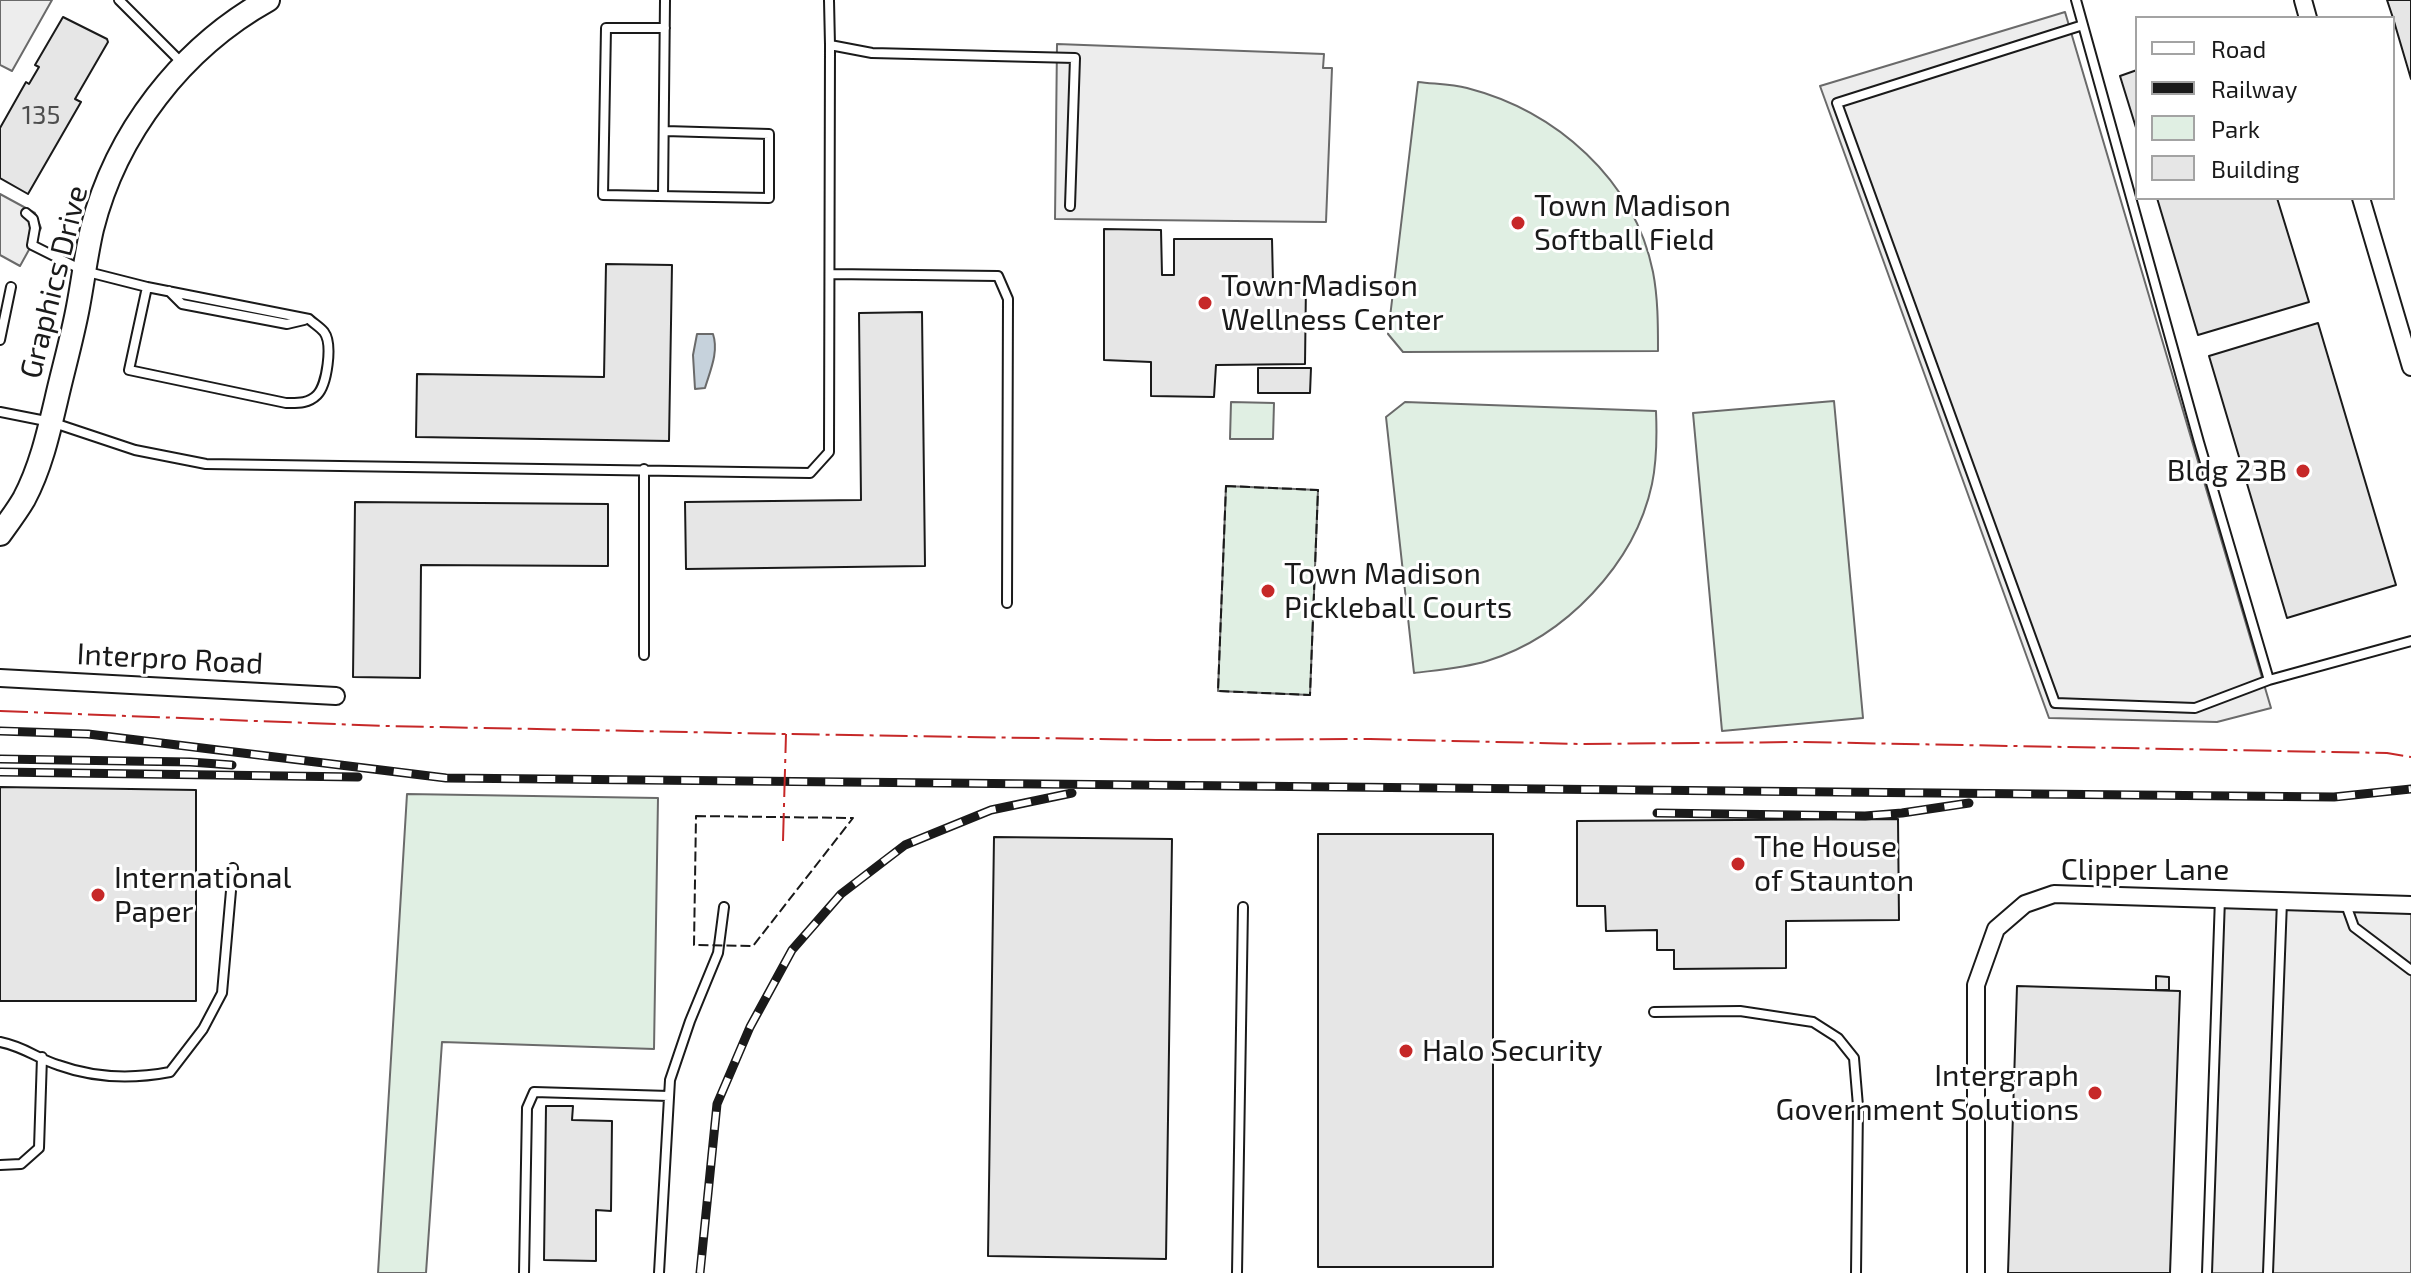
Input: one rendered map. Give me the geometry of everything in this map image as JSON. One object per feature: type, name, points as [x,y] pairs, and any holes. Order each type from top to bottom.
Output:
[{"type":"street","name":"Graphics Drive","points":[[0,534],[23,500],[40,462],[96,217],[122,150],[158,95],[184,66],[236,20],[268,0]]},
{"type":"street","points":[[2362,200],[2411,367]]},
{"type":"street","name":"Interpro Road","points":[[0,678],[336,696]]},
{"type":"street","name":"Clipper Lane","points":[[1976,1273],[1976,985],[1996,929],[2025,904],[2054,894],[2411,905]]},
{"type":"lane","points":[[119,0],[184,66]]},
{"type":"lane","points":[[663,196],[665,0]]},
{"type":"lane","points":[[0,412],[51,422],[135,450],[206,464],[810,473],[829,452],[829,0]]},
{"type":"lane","points":[[2076,0],[2269,680]]},
{"type":"lane","points":[[2083,25],[1837,103],[2055,703],[2195,708],[2269,680],[2411,641]]},
{"type":"lane","points":[[665,28],[606,28],[603,195],[769,198],[769,134],[665,131]]},
{"type":"lane","points":[[830,45],[872,53],[1075,58],[1070,206]]},
{"type":"lane","points":[[26,213],[33,219],[35,228],[32,245],[84,271],[147,287],[309,319],[324,332],[328,341],[327,371],[319,394],[303,403],[286,403],[129,370],[147,287]]},
{"type":"lane","points":[[831,274],[998,276],[1008,299],[1007,603]]},
{"type":"lane","points":[[0,340],[11,287]]},
{"type":"lane","points":[[644,469],[644,655]]},
{"type":"lane","points":[[0,1042],[19,1046],[57,1065],[106,1076],[141,1077],[170,1072],[203,1029],[222,993],[233,868]]},
{"type":"lane","points":[[2207,1273],[2220,898]]},
{"type":"lane","points":[[2268,1273],[2282,900]]},
{"type":"lane","points":[[2345,902],[2354,927],[2411,970]]},
{"type":"lane","points":[[659,1273],[670,1080],[718,953],[724,907]]},
{"type":"lane","points":[[1237,1273],[1243,907]]},
{"type":"lane","points":[[1654,1012],[1740,1011],[1813,1022],[1838,1038],[1854,1058],[1858,1106],[1856,1273]]},
{"type":"lane","points":[[0,1165],[21,1164],[39,1148],[42,1057]]},
{"type":"lane","points":[[524,1273],[527,1108],[534,1092],[669,1096]]},
{"type":"green space","name":"Town Madison Softball Field","points":[[1418,82],[1467,88],[1531,113],[1586,154],[1609,179],[1628,207],[1643,238],[1653,272],[1658,351],[1403,352],[1388,334]]},
{"type":"green space","points":[[1834,401],[1863,718],[1722,731],[1693,413]]},
{"type":"green space","points":[[1231,402],[1274,403],[1273,439],[1230,439]]},
{"type":"green space","points":[[1405,402],[1656,411],[1652,484],[1630,542],[1613,569],[1569,616],[1516,650],[1487,661],[1414,673],[1386,417]]},
{"type":"green space","name":"Town Madison Pickleball Courts","points":[[1226,486],[1318,490],[1310,695],[1218,691]]},
{"type":"green space","points":[[407,794],[658,798],[654,1049],[442,1042],[426,1273],[378,1273]]},
{"type":"shaded area","points":[[0,0],[52,0],[12,71],[0,65]]},
{"type":"shaded area","points":[[2065,12],[2271,708],[2217,722],[2049,718],[1820,86]]},
{"type":"shaded area","points":[[1057,44],[1324,54],[1323,68],[1332,68],[1326,222],[1055,219]]},
{"type":"shaded area","points":[[0,194],[35,213],[41,228],[20,266],[0,255]]},
{"type":"shaded area","points":[[697,334],[713,334],[715,348],[705,388],[695,389],[693,355]]},
{"type":"shaded area","points":[[2220,898],[2411,905],[2411,1273],[2207,1273]]},
{"type":"building","points":[[2387,0],[2411,0],[2411,79],[2395,16]]},
{"type":"building","points":[[63,17],[108,42],[75,99],[81,102],[28,194],[0,178],[0,128],[26,82],[29,84],[39,67],[35,65]]},
{"type":"building","points":[[2135,71],[2135,125],[2120,76]]},
{"type":"building","points":[[2158,200],[2278,200],[2309,302],[2198,335]]},
{"type":"building","name":"Town Madison Wellness Center","points":[[1104,229],[1161,230],[1162,275],[1174,275],[1174,239],[1272,239],[1273,283],[1306,283],[1305,364],[1216,365],[1214,397],[1151,396],[1151,362],[1104,360]]},
{"type":"building","points":[[606,264],[672,265],[669,441],[416,437],[417,374],[604,377]]},
{"type":"building","points":[[922,312],[925,566],[686,569],[685,502],[861,500],[859,313]]},
{"type":"building","name":"Bldg 23B","points":[[2318,323],[2396,585],[2287,618],[2209,356]]},
{"type":"building","points":[[1258,368],[1311,368],[1310,393],[1258,393]]},
{"type":"building","points":[[355,502],[608,504],[608,566],[421,565],[420,678],[353,677]]},
{"type":"building","name":"International Paper","points":[[0,787],[196,790],[196,1001],[0,1001]]},
{"type":"building","name":"The House of Staunton","points":[[1898,819],[1899,920],[1786,921],[1786,968],[1674,969],[1674,950],[1657,950],[1657,930],[1606,931],[1605,906],[1577,906],[1577,821]]},
{"type":"building","name":"Halo Security","points":[[1318,834],[1493,834],[1493,1267],[1318,1267]]},
{"type":"building","points":[[994,837],[1172,839],[1166,1259],[988,1256]]},
{"type":"building","points":[[2156,976],[2169,977],[2169,990],[2156,990]]},
{"type":"building","name":"Intergraph Government Solutions","points":[[2017,986],[2180,991],[2170,1273],[2008,1273]]},
{"type":"building","points":[[546,1106],[573,1106],[572,1120],[612,1121],[611,1211],[596,1210],[596,1261],[544,1260]]},
{"type":"railway","points":[[0,731],[88,734],[446,778],[2334,797],[2411,789]]},
{"type":"railway","points":[[0,759],[232,765]]},
{"type":"railway","points":[[0,772],[358,777]]},
{"type":"railway","points":[[700,1273],[717,1104],[750,1027],[792,950],[841,894],[905,845],[991,810],[1072,793]]},
{"type":"railway","points":[[1657,813],[1865,816],[1969,803]]},
{"type":"fence","points":[[1226,486],[1318,490],[1310,695],[1218,691],[1226,486]]},
{"type":"fence","points":[[696,816],[853,818],[753,946],[694,945],[696,816]]},
{"type":"power","points":[[0,711],[385,726],[786,734],[1582,744],[1801,742],[2387,753],[2411,757]]},
{"type":"power","points":[[783,841],[786,734]]},
{"type":"place","name":"Town Madison Softball Field","points":[[1518,223]]},
{"type":"place","name":"Town Madison Wellness Center","points":[[1205,303]]},
{"type":"place","name":"Bldg 23B","points":[[2303,471]]},
{"type":"place","name":"Town Madison Pickleball Courts","points":[[1268,591]]},
{"type":"place","name":"The House of Staunton","points":[[1738,864]]},
{"type":"place","name":"International Paper","points":[[98,895]]},
{"type":"place","name":"Halo Security","points":[[1406,1051]]},
{"type":"place","name":"Intergraph Government Solutions","points":[[2095,1093]]}]
